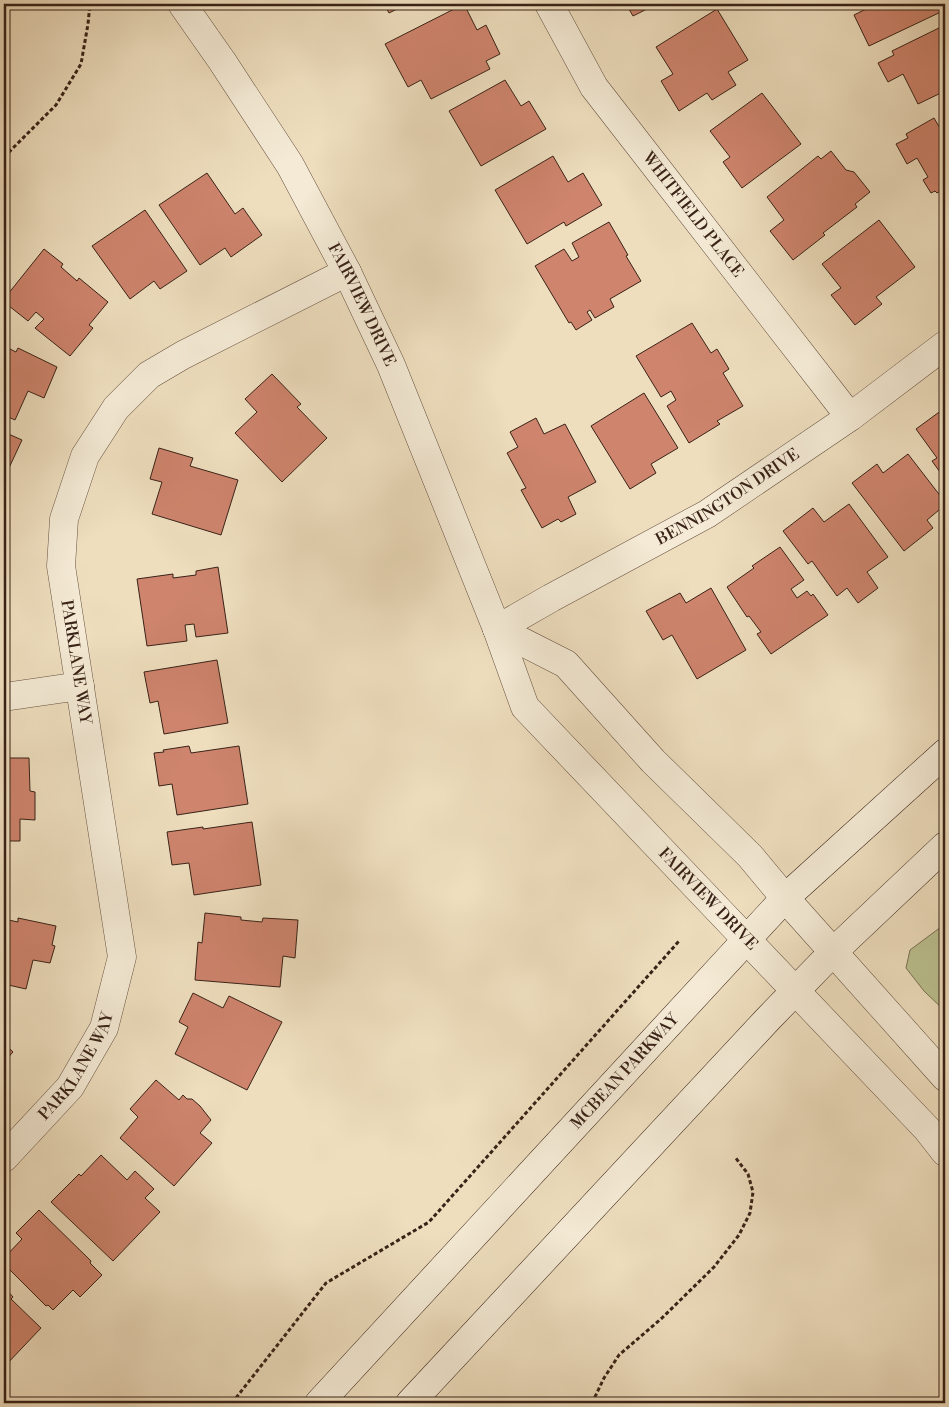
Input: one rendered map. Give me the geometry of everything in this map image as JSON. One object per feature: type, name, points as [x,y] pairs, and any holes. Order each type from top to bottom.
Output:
[{"type":"street","name":"FAIRVIEW DRIVE","points":[[182,4],[222,61],[290,166],[347,272],[391,365],[497,629],[524,706],[796,990],[927,1130],[945,1152]]},
{"type":"street","name":"WHITFIELD PLACE","points":[[549,4],[594,87],[850,417]]},
{"type":"street","name":"PARKLANE WAY","points":[[4,1158],[70,1087],[104,1028],[122,957],[61,566],[64,519],[84,456],[116,408],[150,375],[183,355],[347,272]]},
{"type":"street","name":"BENNINGTON DRIVE","points":[[497,629],[707,514],[850,417],[945,344]]},
{"type":"street","points":[[497,629],[566,664],[653,761],[750,856],[785,898],[945,1077]]},
{"type":"street","points":[[4,697],[80,686]]},
{"type":"street","name":"MCBEAN PARKWAY","points":[[319,1403],[785,898],[945,753]]},
{"type":"street","points":[[410,1403],[796,990],[834,951],[945,846]]},
{"type":"path","points":[[4,157],[56,105],[81,64],[90,4]]},
{"type":"path","points":[[232,1403],[326,1283],[429,1222],[680,940]]},
{"type":"path","points":[[592,1403],[604,1378],[620,1355],[662,1318],[714,1267],[739,1235],[750,1213],[753,1192],[748,1174],[735,1157]]},
{"type":"green space","points":[[945,924],[945,1011],[924,991],[906,968],[910,950]]},
{"type":"building","points":[[384,4],[407,4],[389,13]]},
{"type":"building","points":[[464,4],[477,30],[486,25],[500,54],[486,61],[490,69],[431,99],[421,80],[408,87],[385,44]]},
{"type":"building","points":[[626,4],[657,4],[633,16]]},
{"type":"building","points":[[863,4],[945,4],[945,10],[869,46],[854,15],[866,9]]},
{"type":"building","points":[[717,9],[748,60],[728,72],[736,85],[712,100],[707,93],[679,111],[661,81],[673,74],[656,47]]},
{"type":"building","points":[[945,25],[945,91],[918,104],[903,74],[888,82],[878,63],[894,55],[892,51]]},
{"type":"building","points":[[505,80],[521,106],[529,101],[546,129],[481,166],[449,111]]},
{"type":"building","points":[[762,93],[801,144],[742,188],[723,162],[730,157],[710,131]]},
{"type":"building","points":[[934,118],[941,130],[945,128],[945,188],[937,193],[935,191],[931,193],[923,180],[928,177],[917,158],[907,164],[896,144],[908,138],[906,134]]},
{"type":"building","points":[[831,151],[846,170],[854,172],[870,192],[855,204],[857,207],[823,233],[825,235],[793,260],[770,231],[784,220],[767,197],[818,156],[821,159]]},
{"type":"building","points":[[553,156],[568,182],[583,173],[602,205],[566,226],[564,222],[527,244],[495,190]]},
{"type":"building","points":[[207,173],[235,214],[243,208],[262,235],[231,257],[225,248],[200,265],[159,205]]},
{"type":"building","points":[[145,210],[187,271],[160,289],[154,281],[130,299],[92,246]]},
{"type":"building","points":[[879,220],[915,267],[876,297],[882,304],[855,325],[831,295],[841,288],[822,264]]},
{"type":"building","points":[[609,222],[641,281],[610,299],[614,307],[595,318],[590,310],[587,312],[592,320],[576,330],[571,322],[569,323],[535,266],[564,249],[572,261],[579,257],[572,243]]},
{"type":"building","points":[[44,249],[63,264],[61,267],[77,281],[79,278],[108,302],[89,325],[93,328],[70,356],[35,328],[44,319],[36,312],[28,321],[4,302],[4,299]]},
{"type":"building","points":[[692,323],[711,353],[717,349],[729,369],[723,373],[743,406],[717,421],[720,424],[689,443],[667,406],[676,400],[671,391],[661,397],[636,356]]},
{"type":"building","points":[[4,346],[16,352],[18,348],[57,367],[44,398],[28,391],[15,420],[4,415]]},
{"type":"building","points":[[272,374],[301,404],[297,407],[327,438],[282,482],[235,433],[257,412],[245,399]]},
{"type":"building","points":[[644,393],[678,448],[651,464],[656,473],[630,489],[591,426]]},
{"type":"building","points":[[942,410],[945,414],[945,479],[932,461],[937,458],[916,429]]},
{"type":"building","points":[[536,418],[544,434],[565,424],[596,482],[568,497],[576,514],[561,522],[558,519],[542,528],[521,490],[526,488],[507,453],[518,447],[510,432]]},
{"type":"building","points":[[4,432],[22,440],[8,470],[4,468]]},
{"type":"building","points":[[159,448],[193,458],[190,466],[238,480],[221,535],[152,514],[162,482],[150,479]]},
{"type":"building","points":[[908,454],[945,502],[945,505],[927,520],[933,528],[904,551],[852,483],[877,464],[883,473]]},
{"type":"building","points":[[849,504],[888,557],[867,572],[878,588],[858,603],[847,588],[837,596],[812,561],[808,564],[783,531],[813,508],[824,522]]},
{"type":"building","points":[[780,547],[804,580],[791,589],[797,598],[807,591],[811,596],[813,594],[828,615],[771,654],[757,634],[761,632],[749,616],[747,617],[727,587],[754,568],[752,566]]},
{"type":"building","points":[[218,567],[228,633],[196,637],[194,624],[185,625],[187,641],[147,646],[137,579],[173,574],[173,578],[196,575],[196,571]]},
{"type":"building","points":[[711,588],[746,650],[697,679],[672,635],[663,640],[646,611],[680,593],[686,603]]},
{"type":"building","points":[[217,660],[228,723],[164,734],[158,701],[150,703],[144,672]]},
{"type":"building","points":[[189,746],[191,753],[239,746],[248,804],[177,815],[172,784],[159,786],[154,753]]},
{"type":"building","points":[[4,758],[29,758],[30,791],[35,792],[35,820],[20,819],[20,841],[4,841]]},
{"type":"building","points":[[252,822],[261,885],[194,895],[189,863],[172,865],[167,832]]},
{"type":"building","points":[[205,913],[241,917],[241,920],[262,922],[263,918],[298,920],[295,958],[283,956],[280,987],[195,980],[198,942],[202,943]]},
{"type":"building","points":[[18,918],[56,926],[52,945],[55,946],[50,963],[33,960],[26,989],[4,984],[4,919],[18,922]]},
{"type":"building","points":[[193,993],[223,1008],[229,996],[282,1022],[247,1090],[175,1054],[188,1027],[179,1022]]},
{"type":"building","points":[[4,1043],[13,1052],[4,1062]]},
{"type":"building","points":[[156,1080],[179,1100],[183,1095],[187,1099],[192,1099],[211,1120],[200,1133],[212,1143],[174,1186],[120,1138],[138,1117],[130,1109]]},
{"type":"building","points":[[101,1155],[127,1180],[135,1171],[154,1189],[145,1198],[160,1212],[113,1261],[51,1202],[79,1174],[81,1176]]},
{"type":"building","points":[[39,1210],[91,1261],[90,1263],[102,1275],[80,1297],[73,1290],[53,1310],[48,1305],[46,1306],[4,1264],[4,1258],[22,1239],[16,1233]]},
{"type":"building","points":[[4,1287],[13,1297],[11,1299],[41,1328],[4,1367]]}]
